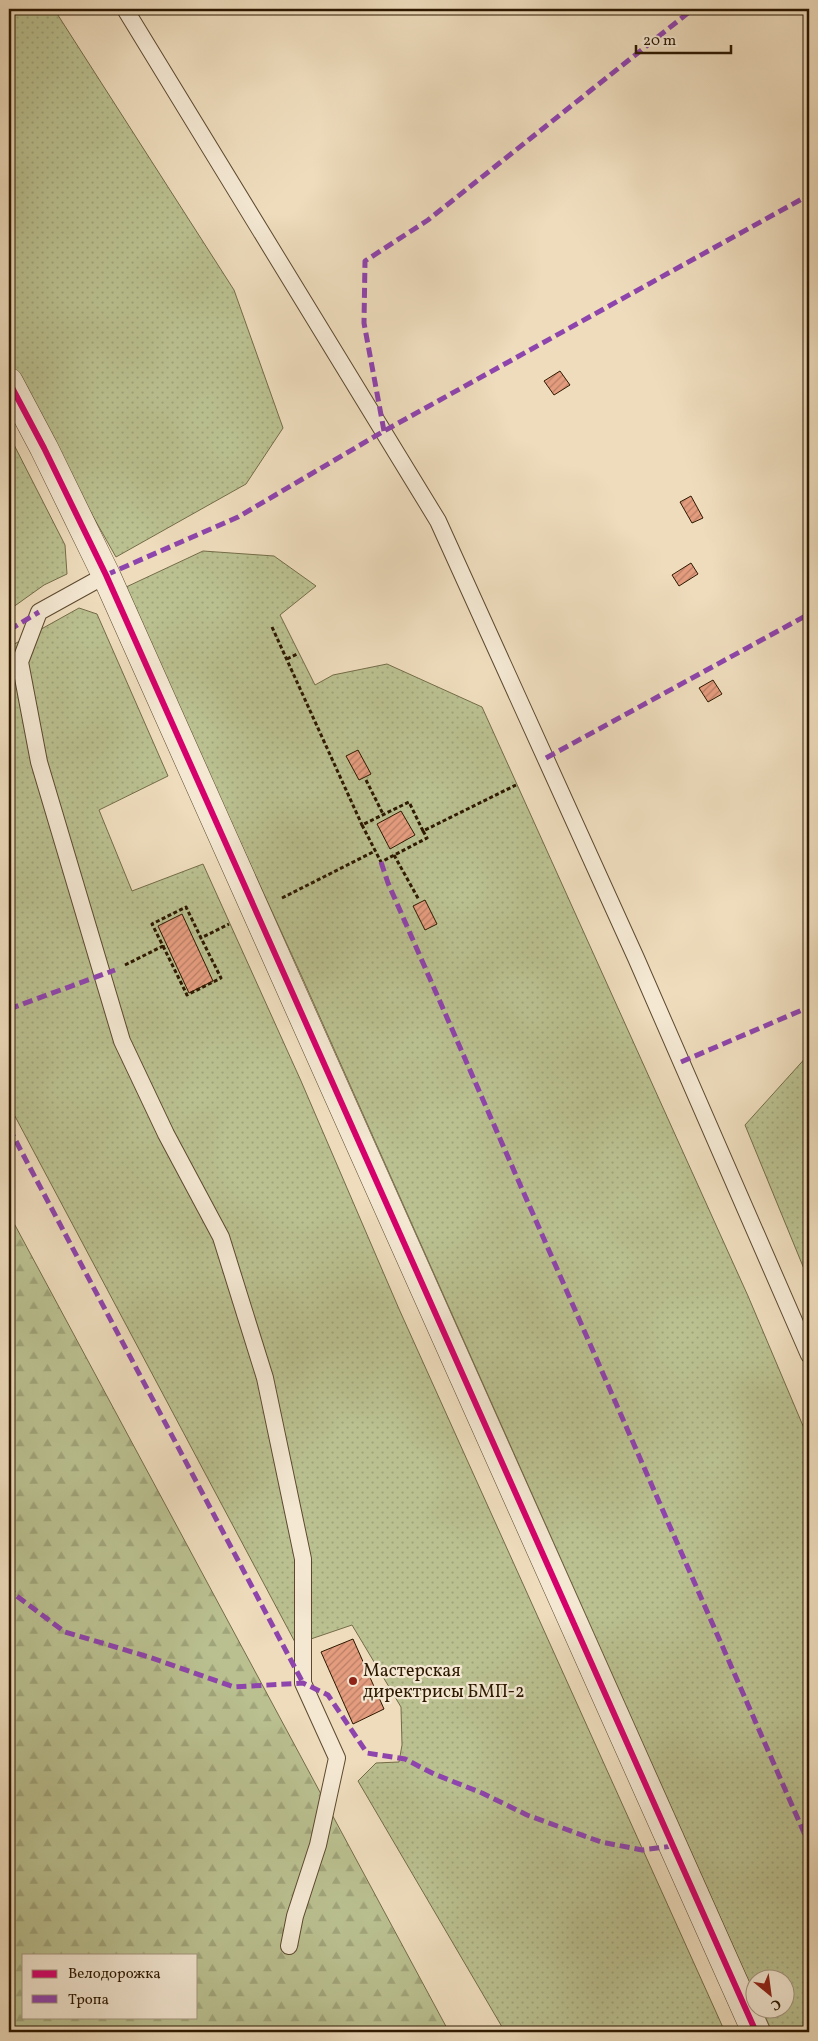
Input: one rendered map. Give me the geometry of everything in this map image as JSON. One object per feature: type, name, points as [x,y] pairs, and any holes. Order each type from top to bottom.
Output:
[{"type":"street","points":[[9,382],[106,574],[756,2032]]},
{"type":"lane","points":[[125,9],[438,521],[636,958],[809,1355]]},
{"type":"lane","points":[[106,574],[39,612],[20,662],[39,762],[122,1041],[166,1134],[221,1237],[266,1378],[274,1416],[303,1560],[303,1683],[337,1758],[318,1845],[295,1916],[289,1946]]},
{"type":"path","points":[[272,627],[362,825],[381,862],[427,838],[409,802],[362,825]]},
{"type":"path","points":[[287,659],[297,654]]},
{"type":"path","points":[[366,780],[383,814]]},
{"type":"path","points":[[423,831],[516,785]]},
{"type":"path","points":[[394,855],[419,900]]},
{"type":"path","points":[[163,946],[187,996],[221,978],[201,938]]},
{"type":"green space","points":[[9,9],[54,9],[234,290],[283,428],[246,484],[116,557],[9,368]]},
{"type":"green space","points":[[9,435],[65,545],[67,574],[44,585],[9,610]]},
{"type":"green space","points":[[203,551],[274,556],[316,586],[280,615],[315,685],[333,675],[387,664],[482,707],[748,1296],[809,1440],[809,2032],[772,2032],[766,2018],[796,2018],[796,1968],[746,1968],[746,1975],[302,977],[124,588]]},
{"type":"green space","points":[[79,608],[97,614],[168,776],[99,810],[132,891],[203,864],[301,1081],[399,1309],[725,2032],[505,2032],[358,1781],[376,1763],[399,1762],[402,1745],[401,1707],[352,1625],[296,1644],[9,1105],[9,647]]},
{"type":"green space","points":[[809,1054],[809,1281],[745,1125]]},
{"type":"green space","points":[[9,1214],[449,2032],[9,2032]]},
{"type":"building","points":[[560,371],[570,385],[554,395],[544,381]]},
{"type":"building","points":[[691,496],[703,518],[692,523],[680,502]]},
{"type":"building","points":[[691,563],[698,574],[679,586],[672,575]]},
{"type":"building","points":[[713,680],[722,694],[708,702],[699,688]]},
{"type":"building","points":[[358,750],[371,774],[359,780],[346,756]]},
{"type":"building","points":[[401,811],[415,835],[390,849],[377,824]]},
{"type":"building","points":[[425,900],[437,924],[425,930],[413,906]]},
{"type":"building","points":[[182,914],[213,981],[189,993],[158,926]]},
{"type":"building","name":"Мастерская директрисы БМП-2","points":[[353,1639],[384,1709],[353,1724],[321,1652]]},
{"type":"marked path","points":[[384,431],[364,323],[365,261],[428,220],[693,9]]},
{"type":"marked path","points":[[106,575],[238,517],[384,431],[809,195]]},
{"type":"marked path","points":[[9,630],[39,612]]},
{"type":"marked path","points":[[546,758],[809,614]]},
{"type":"marked path","points":[[381,862],[388,883],[809,1844]]},
{"type":"marked path","points":[[9,1009],[115,970]]},
{"type":"marked path","points":[[681,1062],[809,1007]]},
{"type":"marked path","points":[[9,1128],[303,1683]]},
{"type":"marked path","points":[[9,1584],[14,1594],[65,1632],[149,1657],[234,1687],[303,1683],[328,1695],[367,1753],[405,1759],[434,1774],[482,1793],[527,1815],[601,1842],[642,1850],[673,1846]]},
{"type":"cycle path","points":[[9,382],[44,448],[106,575],[756,2032]]},
{"type":"place","name":"Мастерская директрисы БМП-2","points":[[353,1681]]}]
